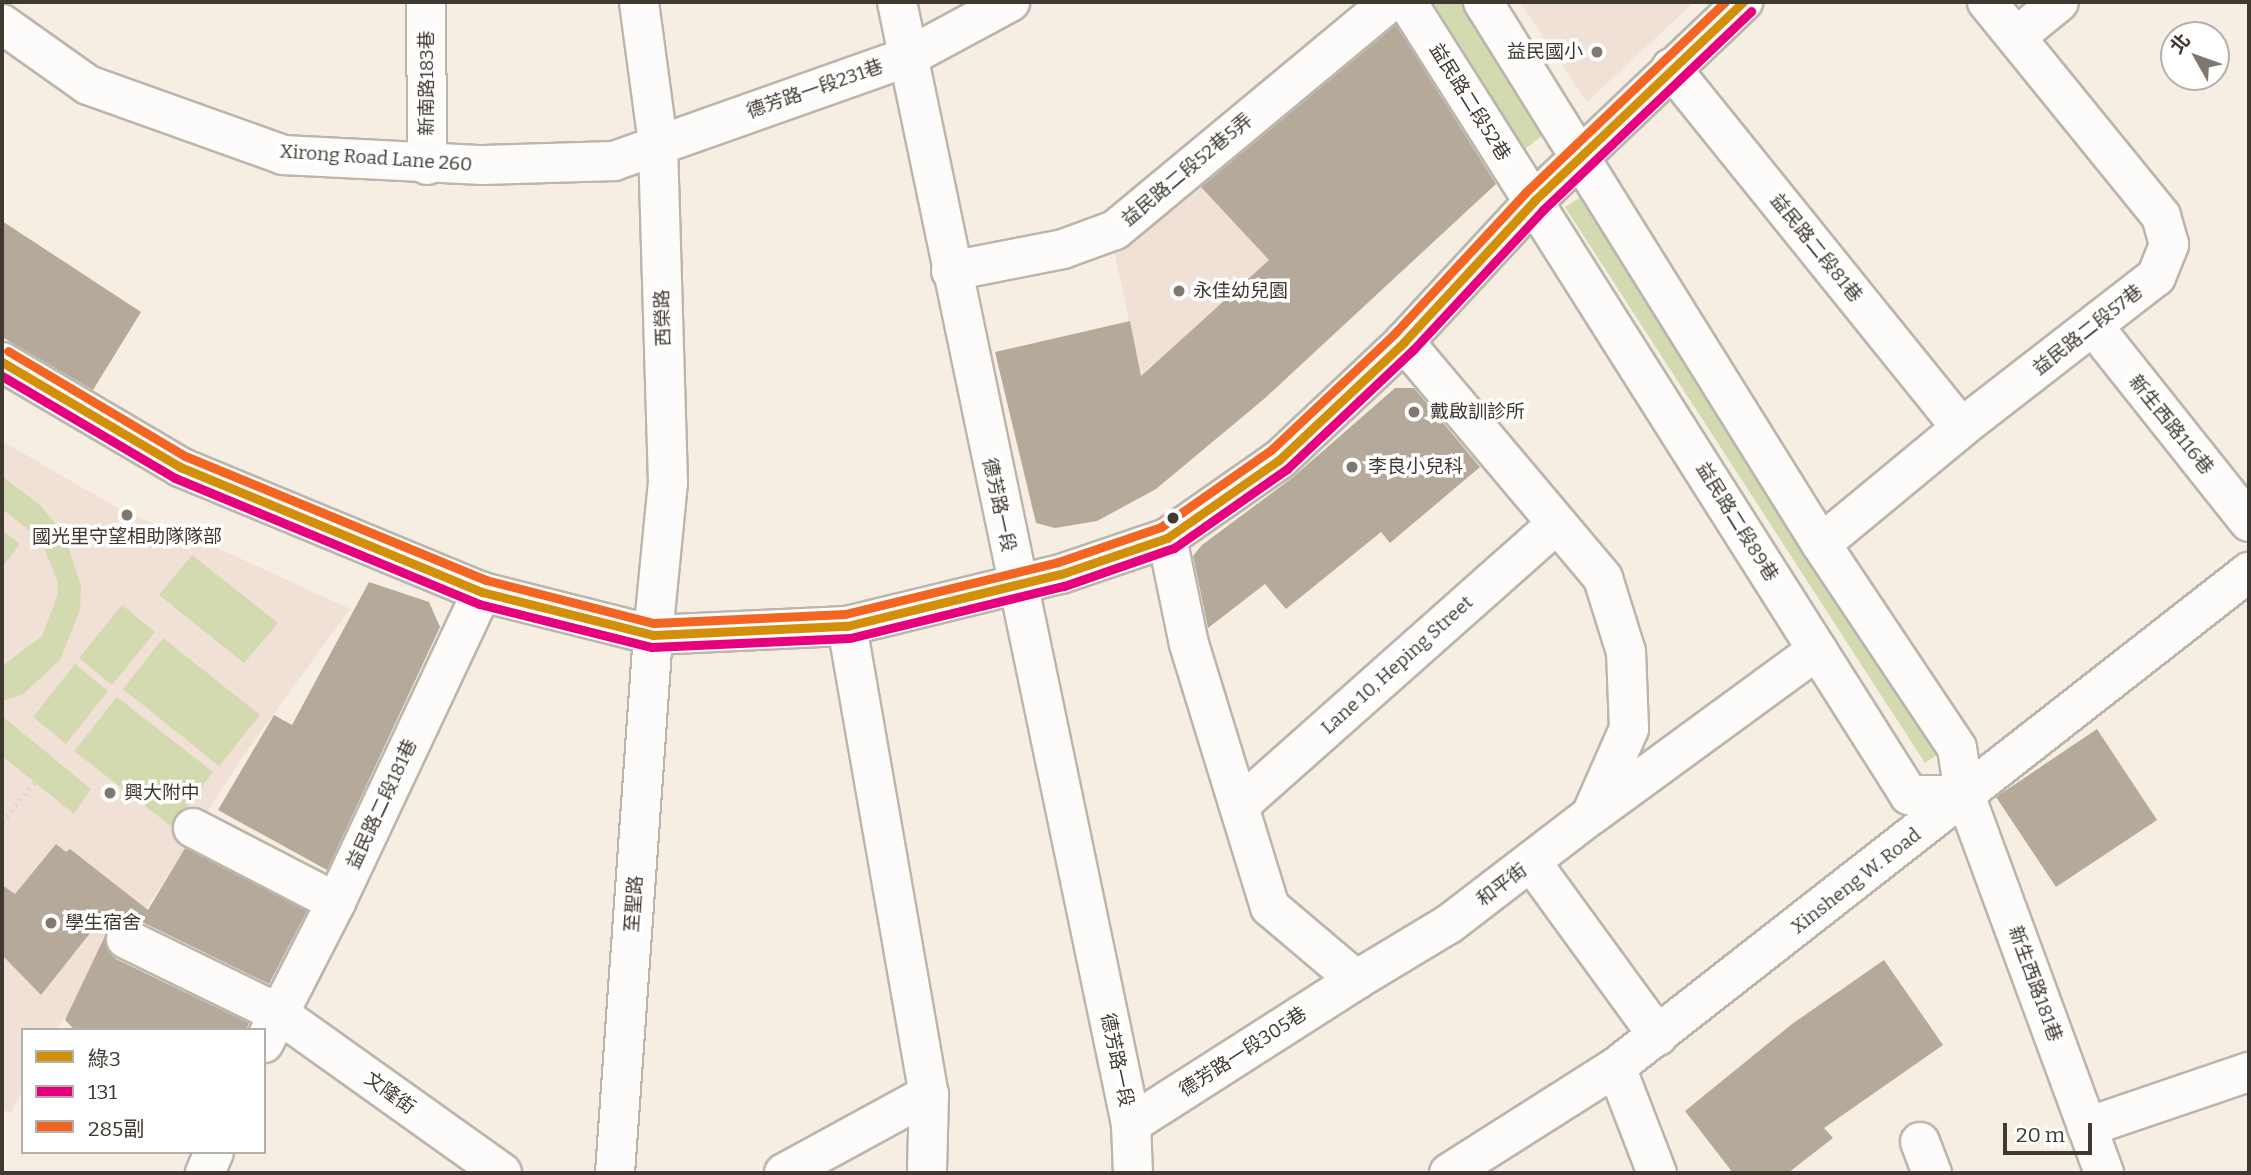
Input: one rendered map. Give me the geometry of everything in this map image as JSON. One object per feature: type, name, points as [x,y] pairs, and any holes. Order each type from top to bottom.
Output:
[{"type":"street","name":"新南路183巷","points":[[426,2],[427,165]]},
{"type":"street","name":"西榮路","points":[[639,2],[658,143],[668,483],[653,635]]},
{"type":"street","name":"德芳路一段","points":[[897,2],[1016,586],[1131,1124],[1133,1173]]},
{"type":"street","name":"德芳路一段231巷","points":[[614,161],[658,143],[908,57],[1010,2]]},
{"type":"street","name":"益民路二段52巷5弄","points":[[951,271],[1063,249],[1115,230],[1390,2]]},
{"type":"street","name":"益民路二段52巷","points":[[1407,2],[1534,201]]},
{"type":"street","points":[[1483,2],[1821,544],[1956,748],[1965,794]]},
{"type":"street","points":[[2,362],[180,467],[482,592],[653,635],[847,626],[1016,586],[1167,538],[1279,460],[1404,342],[1534,201],[1743,2]]},
{"type":"street","name":"益民路二段57巷","points":[[1821,544],[1961,428],[2156,278],[2169,244],[2161,216],[1987,2]]},
{"type":"street","points":[[2016,37],[2059,2]]},
{"type":"street","name":"Xirong Road Lane 260","points":[[2,24],[88,85],[171,119],[283,155],[427,165],[614,161]]},
{"type":"street","name":"益民路二段81巷","points":[[1671,68],[1961,428]]},
{"type":"street","name":"益民路二段89巷","points":[[1534,201],[1909,795],[1965,794]]},
{"type":"street","name":"新生西路116巷","points":[[2094,327],[2249,522]]},
{"type":"street","name":"和平街","points":[[1356,980],[1449,924],[1532,863],[1591,815],[1629,729],[1626,652],[1603,578],[1555,525],[1404,342]]},
{"type":"street","name":"Lane 10, Heping Street","points":[[1239,806],[1555,525]]},
{"type":"street","points":[[1167,538],[1189,645],[1270,907],[1356,980]]},
{"type":"street","name":"Xinsheng W. Road","points":[[1449,1173],[1616,1068],[2249,572]]},
{"type":"street","name":"益民路二段181巷","points":[[271,1028],[336,902],[482,592]]},
{"type":"street","points":[[847,626],[929,1094],[927,1173]]},
{"type":"street","name":"至聖路","points":[[615,1173],[653,635]]},
{"type":"street","points":[[1591,815],[1817,650]]},
{"type":"street","name":"新生西路181巷","points":[[1965,794],[2104,1173]]},
{"type":"street","points":[[193,828],[336,902]]},
{"type":"street","points":[[1532,863],[1658,1036]]},
{"type":"street","name":"文隆街","points":[[126,939],[502,1173]]},
{"type":"street","name":"德芳路一段305巷","points":[[1131,1124],[1356,980]]},
{"type":"street","points":[[1616,1068],[1657,1173]]},
{"type":"street","points":[[2087,1126],[2249,1072]]},
{"type":"street","points":[[784,1173],[929,1094]]},
{"type":"street","points":[[205,1173],[213,1154]]},
{"type":"path","points":[[2,822],[35,782]]},
{"type":"path","points":[[2,809],[9,813]]},
{"type":"shaded area","name":"益民國小","points":[[1520,2],[1694,2],[1587,102]]},
{"type":"shaded area","name":"永佳幼兒園","points":[[1192,177],[1269,260],[1141,375],[1113,246]]},
{"type":"shaded area","name":"興大附中","points":[[2,441],[126,513],[200,540],[350,609],[241,759],[154,897],[57,1028],[21,1028],[21,1094],[11,1113],[2,1109]]},
{"type":"green space","points":[[1433,2],[1473,2],[1552,128],[1525,149]]},
{"type":"green space","points":[[1589,192],[1952,745],[1925,763],[1565,207]]},
{"type":"green space","points":[[2,476],[40,505],[64,534],[81,586],[80,610],[60,660],[23,694],[2,701],[2,666],[42,636],[58,594],[57,579],[40,539],[2,509]]},
{"type":"green space","points":[[2,530],[20,544],[2,568]]},
{"type":"green space","points":[[192,555],[278,623],[244,663],[159,595]]},
{"type":"green space","points":[[122,605],[155,632],[112,685],[79,658]]},
{"type":"green space","points":[[163,638],[260,715],[219,766],[123,689]]},
{"type":"green space","points":[[75,664],[108,691],[66,744],[33,717]]},
{"type":"green space","points":[[117,697],[213,772],[172,827],[74,751]]},
{"type":"green space","points":[[2,716],[91,789],[74,814],[2,756]]},
{"type":"building","points":[[1396,25],[1496,184],[1264,399],[1156,489],[1097,521],[1055,528],[1036,523],[995,352],[1130,321],[1141,376],[1269,260],[1201,187]]},
{"type":"building","points":[[2,221],[141,312],[93,390],[2,337]]},
{"type":"building","points":[[1395,388],[1414,388],[1480,467],[1390,543],[1381,532],[1286,609],[1265,584],[1208,628],[1193,556],[1202,545],[1292,478]]},
{"type":"building","points":[[369,582],[429,602],[440,627],[327,870],[218,810],[274,715],[292,725]]},
{"type":"building","points":[[2097,729],[2157,820],[2056,887],[1996,797]]},
{"type":"building","points":[[56,844],[66,852],[70,849],[148,910],[185,848],[307,911],[269,984],[136,919],[124,917],[110,925],[114,917],[106,913],[41,995],[2,955],[2,885],[15,894]]},
{"type":"building","points":[[105,936],[108,951],[116,959],[249,1023],[247,1028],[73,1028],[65,1020]]},
{"type":"building","points":[[1884,960],[1943,1045],[1824,1128],[1833,1138],[1788,1173],[1733,1173],[1685,1111],[1792,1024]]},
{"type":"transit line","name":"285副","points":[[8,351],[185,456],[486,580],[654,623],[845,614],[1058,562],[1161,527],[1271,450],[1395,333],[1526,192],[1725,2]]},
{"type":"transit line","name":"綠3","points":[[2,362],[180,467],[482,592],[653,635],[847,626],[1061,574],[1167,538],[1279,460],[1404,342],[1534,201],[1743,2]]},
{"type":"transit line","name":"131","points":[[2,376],[175,478],[479,604],[652,647],[850,638],[1064,586],[1174,548],[1287,469],[1413,350],[1543,210],[1751,11]]},
{"type":"place","name":"益民國小","points":[[1597,52]]},
{"type":"place","name":"永佳幼兒園","points":[[1179,291]]},
{"type":"place","name":"戴啟訓診所","points":[[1414,412]]},
{"type":"place","name":"李良小兒科","points":[[1352,467]]},
{"type":"place","name":"國光里守望相助隊隊部","points":[[127,515]]},
{"type":"place","name":"興大附中","points":[[110,793]]},
{"type":"place","name":"學生宿舍","points":[[51,923]]}]
